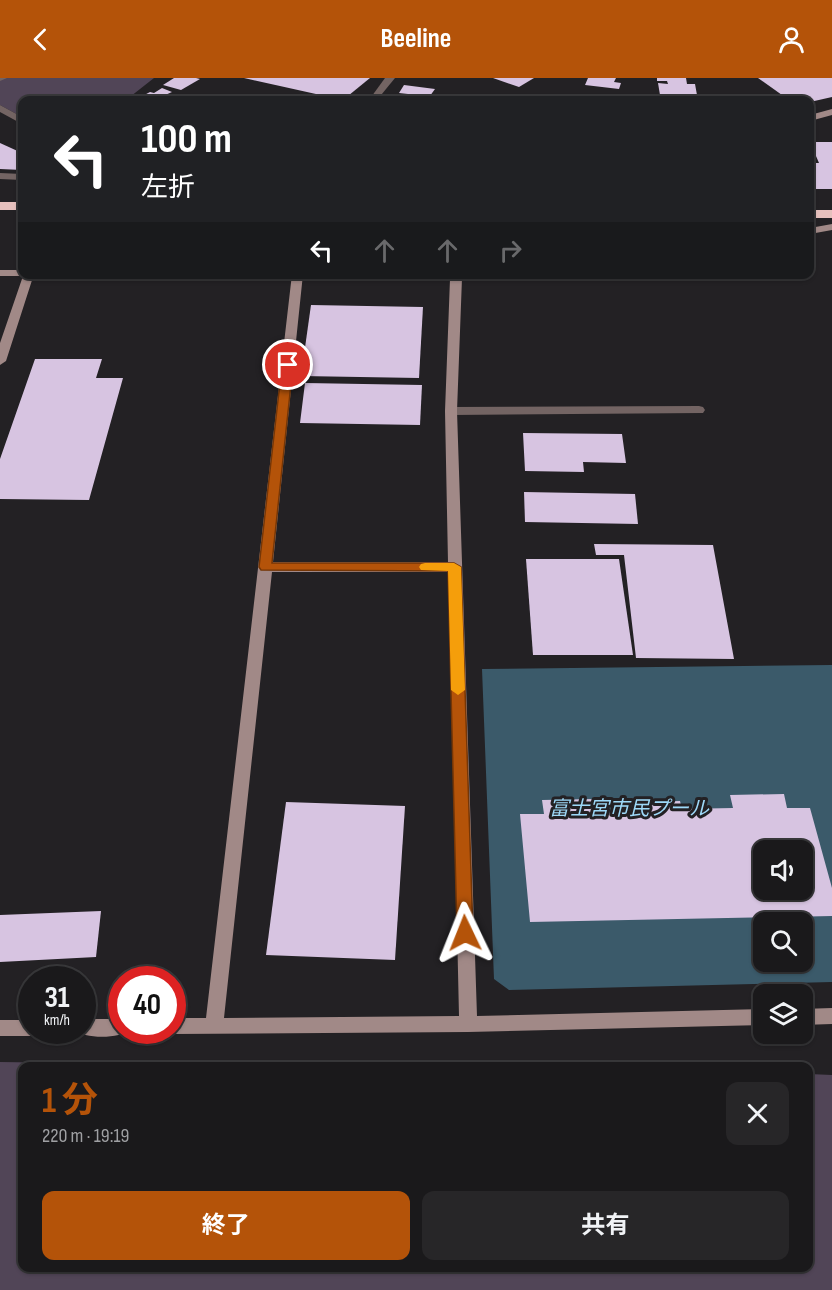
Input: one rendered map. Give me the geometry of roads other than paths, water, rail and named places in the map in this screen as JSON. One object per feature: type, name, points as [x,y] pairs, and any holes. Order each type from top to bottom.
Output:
[{"type":"highway","points":[[0,206],[18,206]]},
{"type":"highway","points":[[814,214],[832,214]]},
{"type":"street","points":[[376,96],[390,78]]},
{"type":"street","points":[[0,108],[18,119]]},
{"type":"street","points":[[814,117],[832,112]]},
{"type":"street","points":[[0,176],[18,177]]},
{"type":"street","points":[[814,230],[832,227]]},
{"type":"street","points":[[0,273],[18,273]]},
{"type":"street","points":[[0,361],[27,279]]},
{"type":"street","points":[[214,1026],[297,279]]},
{"type":"street","points":[[456,279],[451,411],[468,1024]]},
{"type":"street","points":[[451,411],[699,410]]},
{"type":"street","points":[[265,567],[454,567]]},
{"type":"street","points":[[813,1017],[832,1016]]},
{"type":"street","points":[[186,1026],[468,1024],[753,1017]]},
{"type":"street","points":[[0,1028],[18,1028]]},
{"type":"water","name":"富士宮市民プール","points":[[832,665],[832,982],[509,990],[494,979],[482,669]]}]
